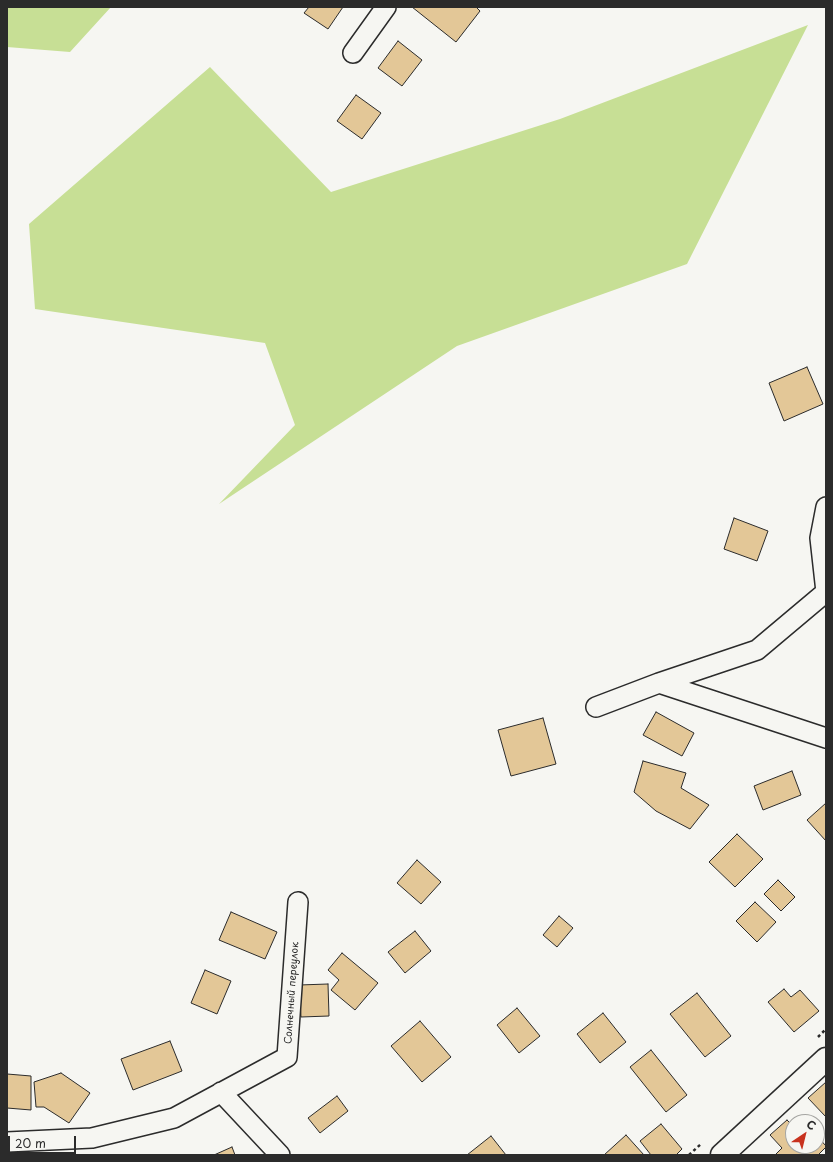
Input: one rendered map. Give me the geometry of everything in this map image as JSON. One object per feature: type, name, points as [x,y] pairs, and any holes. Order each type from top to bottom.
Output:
[{"type":"street","points":[[353,53],[386,7]]},
{"type":"street","points":[[596,706],[659,682],[757,650],[826,592],[820,538],[826,507]]},
{"type":"street","points":[[659,682],[826,738]]},
{"type":"street","name":"Солнечный переулок","points":[[7,1142],[92,1138],[174,1118],[288,1057],[298,902]]},
{"type":"street","points":[[722,1155],[825,1061]]},
{"type":"street","points":[[221,1092],[280,1155]]},
{"type":"green space","points":[[7,7],[111,7],[70,52],[7,47]]},
{"type":"green space","points":[[808,25],[687,264],[457,346],[219,504],[295,425],[265,343],[35,309],[29,224],[210,67],[331,192],[560,119]]},
{"type":"building","points":[[309,7],[343,7],[328,29],[304,13]]},
{"type":"building","points":[[412,7],[476,7],[480,11],[456,42]]},
{"type":"building","points":[[398,41],[422,60],[402,86],[378,68]]},
{"type":"building","points":[[356,95],[381,113],[362,139],[337,121]]},
{"type":"building","points":[[807,367],[823,404],[784,421],[769,383]]},
{"type":"building","points":[[734,518],[768,531],[757,561],[724,549]]},
{"type":"building","points":[[656,712],[694,733],[682,756],[643,735]]},
{"type":"building","points":[[543,718],[556,764],[511,776],[498,730]]},
{"type":"building","points":[[643,761],[686,773],[681,788],[709,805],[690,829],[656,811],[634,792]]},
{"type":"building","points":[[792,771],[801,795],[763,810],[754,786]]},
{"type":"building","points":[[826,803],[826,841],[807,820]]},
{"type":"building","points":[[737,834],[763,859],[735,887],[709,862]]},
{"type":"building","points":[[417,860],[441,882],[421,904],[397,883]]},
{"type":"building","points":[[778,880],[795,897],[781,911],[764,894]]},
{"type":"building","points":[[755,902],[776,922],[757,942],[736,921]]},
{"type":"building","points":[[231,912],[277,932],[265,959],[219,940]]},
{"type":"building","points":[[559,916],[573,928],[557,947],[543,935]]},
{"type":"building","points":[[415,931],[431,951],[405,973],[388,952]]},
{"type":"building","points":[[342,953],[378,983],[355,1010],[331,990],[339,980],[328,970]]},
{"type":"building","points":[[205,970],[231,981],[217,1014],[191,1003]]},
{"type":"building","points":[[328,984],[329,1016],[301,1017],[299,985]]},
{"type":"building","points":[[784,989],[791,997],[800,990],[819,1011],[794,1032],[768,1002]]},
{"type":"building","points":[[697,993],[731,1036],[705,1057],[670,1014]]},
{"type":"building","points":[[517,1008],[540,1036],[519,1053],[497,1025]]},
{"type":"building","points":[[603,1013],[626,1042],[600,1063],[577,1034]]},
{"type":"building","points":[[420,1021],[451,1057],[422,1082],[391,1046]]},
{"type":"building","points":[[170,1041],[182,1071],[133,1090],[121,1059]]},
{"type":"building","points":[[651,1050],[687,1095],[666,1112],[630,1067]]},
{"type":"building","points":[[61,1073],[90,1093],[69,1123],[44,1107],[36,1107],[34,1082]]},
{"type":"building","points":[[7,1074],[31,1076],[31,1110],[7,1108]]},
{"type":"building","points":[[826,1082],[826,1117],[825,1114],[823,1114],[808,1098]]},
{"type":"building","points":[[337,1096],[348,1111],[320,1133],[308,1118]]},
{"type":"building","points":[[785,1122],[785,1154],[819,1154],[775,1155],[782,1148],[770,1135]]},
{"type":"building","points":[[661,1124],[682,1149],[676,1155],[651,1155],[640,1141]]},
{"type":"building","points":[[626,1135],[644,1155],[604,1155]]},
{"type":"building","points":[[491,1136],[506,1155],[467,1155]]},
{"type":"building","points":[[232,1147],[235,1155],[214,1155]]}]
